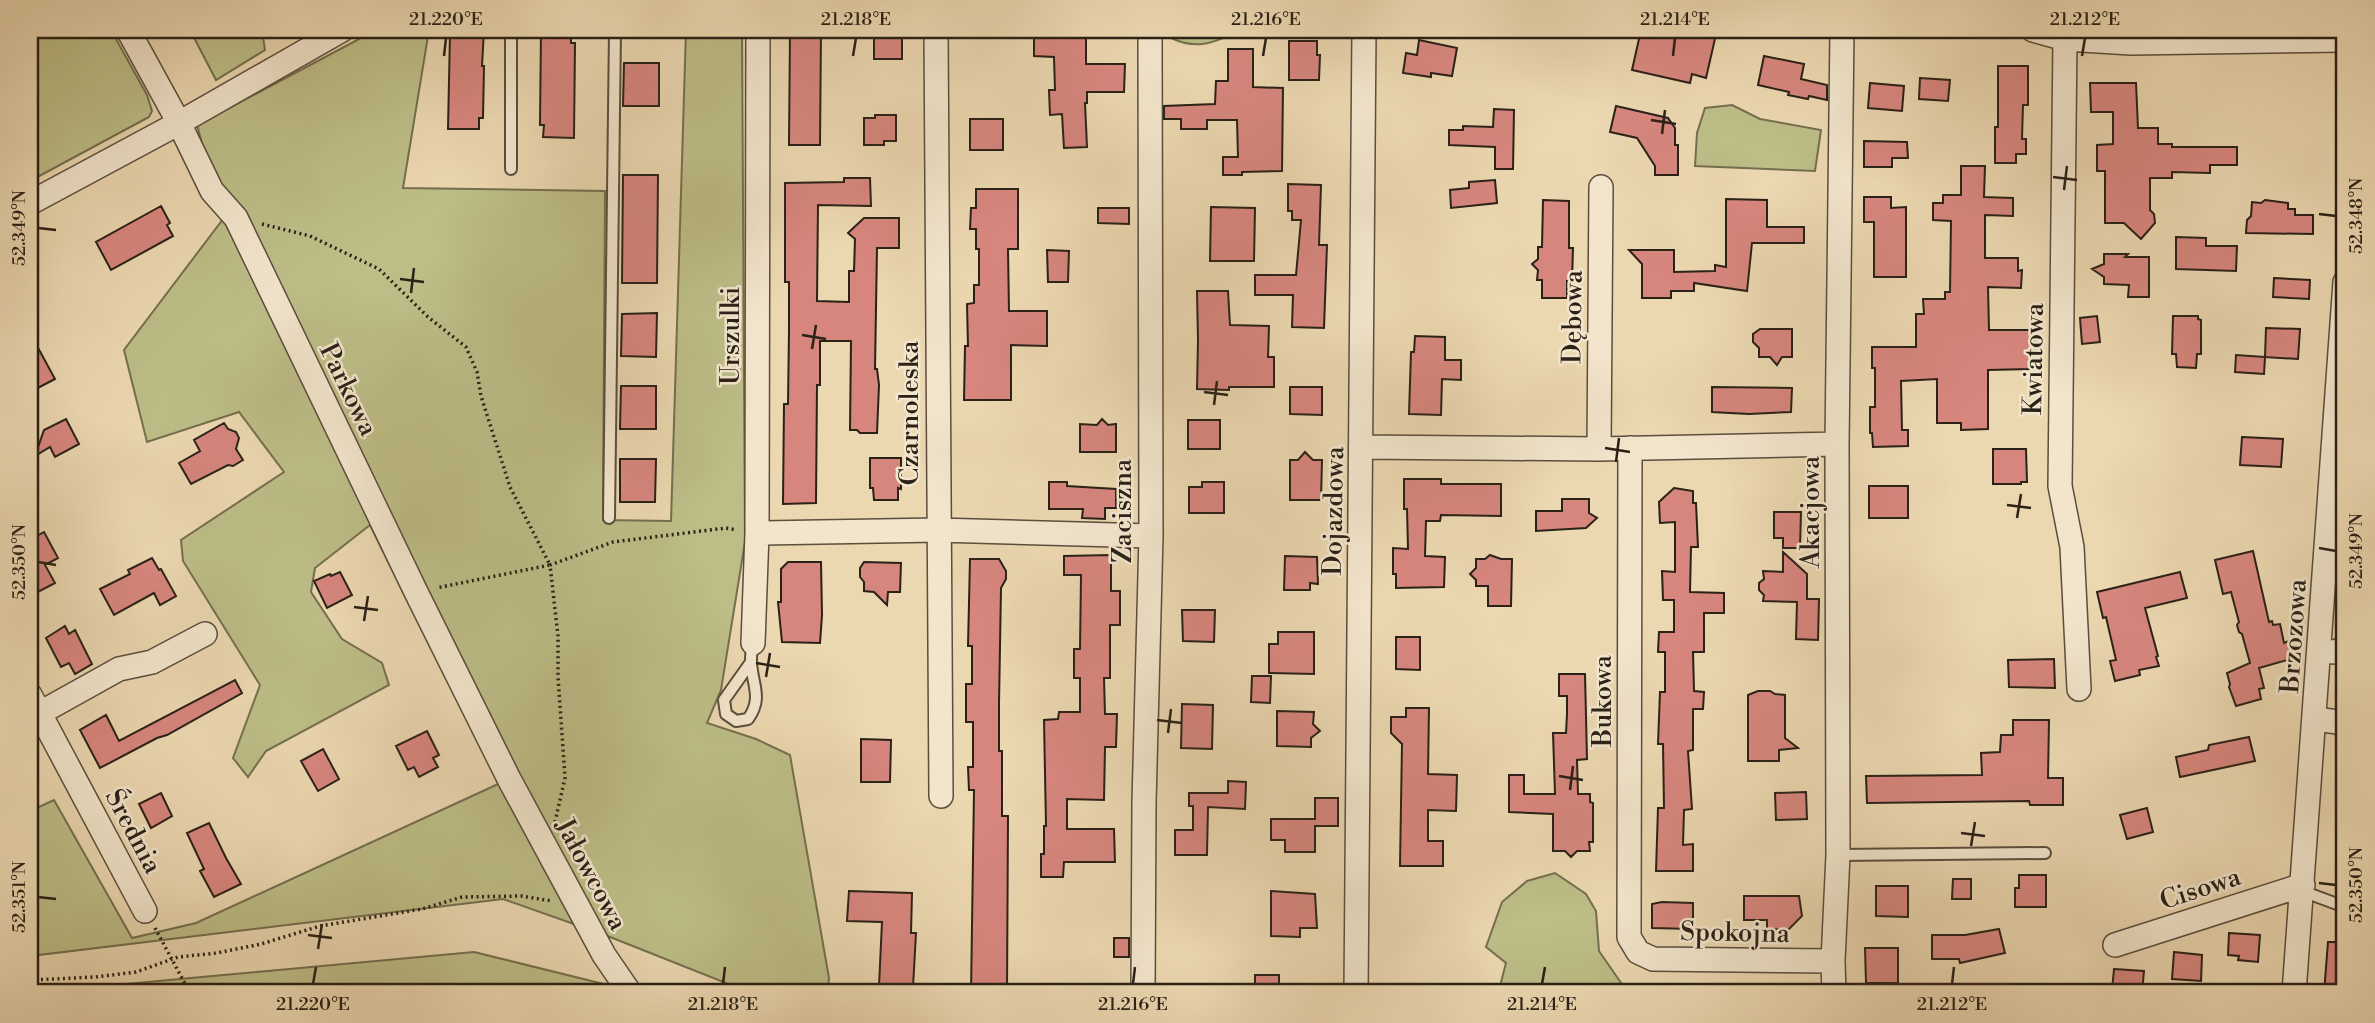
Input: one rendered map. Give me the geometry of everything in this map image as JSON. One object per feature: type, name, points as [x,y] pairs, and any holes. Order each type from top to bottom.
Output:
[{"type":"street","name":"Parkowa","points":[[128,30],[179,123],[212,191],[236,218],[509,779]]},
{"type":"street","points":[[30,203],[179,123],[342,30]]},
{"type":"street","name":"Urszulki","points":[[752,652],[757,533],[758,30]]},
{"type":"street","name":"Czarnoleska","points":[[936,30],[941,796]]},
{"type":"street","name":"Zaciszna","points":[[1143,993],[1144,803],[1151,536],[1150,30]]},
{"type":"street","name":"Dojazdowa","points":[[1356,993],[1364,30]]},
{"type":"street","name":"Akacjowa","points":[[1834,993],[1838,855],[1837,444],[1842,30]]},
{"type":"street","points":[[2033,30],[2131,43],[2345,40]]},
{"type":"street","points":[[2345,30],[2345,35]]},
{"type":"street","name":"Kwiatowa","points":[[2069,35],[2060,486],[2073,547],[2079,689]]},
{"type":"street","name":"Dębowa","points":[[1599,449],[1601,187]]},
{"type":"street","name":"Brzozowa","points":[[2294,993],[2345,282]]},
{"type":"street","points":[[1362,447],[1599,449],[1837,444]]},
{"type":"street","name":"Bukowa","points":[[1630,448],[1629,937],[1637,952]]},
{"type":"street","points":[[757,533],[938,530],[1151,536]]},
{"type":"street","points":[[35,704],[119,669],[152,662],[205,634]]},
{"type":"street","points":[[2320,651],[2336,652],[2345,648]]},
{"type":"street","name":"Średnia","points":[[35,704],[145,911]]},
{"type":"street","points":[[2315,719],[2339,722],[2345,727]]},
{"type":"street","name":"Jałowcowa","points":[[509,779],[604,955],[630,993]]},
{"type":"street","name":"Cisowa","points":[[2115,945],[2303,888]]},
{"type":"street","name":"Spokojna","points":[[1637,952],[1653,959],[1833,961]]},
{"type":"lane","points":[[510,169],[511,30]]},
{"type":"lane","points":[[609,518],[615,30]]},
{"type":"lane","points":[[752,652],[756,680],[755,709],[748,719],[736,721],[726,714],[724,700],[752,652]]},
{"type":"lane","points":[[1838,855],[2045,853]]},
{"type":"lane","points":[[2303,888],[2345,907]]},
{"type":"path","points":[[236,218],[310,236],[379,269],[428,317],[466,348],[477,372],[481,396],[510,487],[550,565],[558,636],[565,778],[554,826]]},
{"type":"path","points":[[416,592],[550,565],[612,542],[726,528],[757,533]]},
{"type":"path","points":[[30,980],[136,972],[178,957],[261,944],[320,926],[422,909],[462,897],[549,900],[580,911]]},
{"type":"path","name":"Średnia","points":[[145,911],[190,993]]},
{"type":"green space","points":[[30,30],[111,30],[147,95],[152,111],[149,117],[30,181]]},
{"type":"green space","points":[[190,30],[262,30],[265,50],[216,80]]},
{"type":"green space","points":[[376,30],[429,30],[403,188],[605,191],[603,520],[671,521],[686,30],[742,30],[745,542],[721,690],[707,723],[756,739],[790,755],[829,978],[827,993],[751,993],[605,935],[503,899],[30,956],[30,811],[54,800],[132,938],[196,923],[509,779],[406,598],[370,525],[315,568],[311,592],[342,639],[382,663],[389,685],[266,751],[248,777],[233,758],[260,685],[183,561],[181,540],[284,472],[239,412],[147,442],[124,350],[223,219],[197,125]]},
{"type":"green space","points":[[1172,30],[1244,30],[1217,41],[1191,44],[1171,38]]},
{"type":"green space","points":[[1732,105],[1760,119],[1821,130],[1815,171],[1695,166],[1697,133],[1705,108]]},
{"type":"green space","points":[[1555,873],[1586,894],[1596,911],[1599,951],[1628,993],[1458,993],[1464,984],[1499,990],[1506,963],[1486,947],[1502,902],[1527,881]]},
{"type":"green space","points":[[474,952],[640,993],[55,993],[126,984]]},
{"type":"building","points":[[454,30],[484,30],[483,118],[479,118],[479,129],[448,129],[450,33],[454,33]]},
{"type":"building","points":[[541,30],[571,30],[571,43],[575,43],[574,138],[543,137],[544,125],[540,125]]},
{"type":"building","points":[[790,30],[821,30],[820,145],[789,145]]},
{"type":"building","points":[[874,30],[897,30],[897,36],[902,36],[902,59],[874,59]]},
{"type":"building","points":[[1050,30],[1086,30],[1086,64],[1125,64],[1124,92],[1087,92],[1087,147],[1064,148],[1062,114],[1050,115],[1049,90],[1055,90],[1054,57],[1034,56],[1034,34],[1050,35]]},
{"type":"building","points":[[1641,30],[1717,30],[1706,78],[1692,74],[1690,83],[1632,70]]},
{"type":"building","points":[[1419,40],[1457,48],[1452,76],[1431,73],[1431,77],[1403,73],[1406,53],[1417,55]]},
{"type":"building","points":[[1289,41],[1317,41],[1317,55],[1320,55],[1319,80],[1289,80]]},
{"type":"building","points":[[1228,49],[1253,49],[1253,87],[1283,88],[1282,171],[1223,175],[1223,157],[1238,157],[1237,120],[1207,120],[1207,129],[1181,129],[1181,119],[1164,119],[1164,106],[1215,104],[1216,81],[1228,81]]},
{"type":"building","points":[[1764,56],[1804,64],[1801,79],[1827,85],[1827,100],[1788,95],[1789,92],[1758,85]]},
{"type":"building","points":[[624,63],[659,63],[659,106],[623,106]]},
{"type":"building","points":[[1998,66],[2028,66],[2028,105],[2023,105],[2022,139],[2026,139],[2026,154],[2016,154],[2016,163],[1995,163]]},
{"type":"building","points":[[1920,78],[1950,80],[1948,101],[1919,99]]},
{"type":"building","points":[[1870,83],[1904,86],[1902,111],[1868,108]]},
{"type":"building","points":[[2090,83],[2136,83],[2138,128],[2158,128],[2158,144],[2172,144],[2172,147],[2237,147],[2237,165],[2210,165],[2210,173],[2172,172],[2172,178],[2150,178],[2150,210],[2154,214],[2155,223],[2141,239],[2124,223],[2105,223],[2105,171],[2097,171],[2097,145],[2113,144],[2113,112],[2091,112]]},
{"type":"building","points":[[1616,106],[1668,118],[1675,128],[1675,145],[1678,145],[1678,175],[1655,175],[1655,166],[1637,138],[1610,132]]},
{"type":"building","points":[[1494,109],[1514,110],[1513,169],[1495,169],[1495,147],[1449,145],[1449,130],[1463,130],[1463,126],[1493,127]]},
{"type":"building","points":[[875,115],[896,115],[896,141],[884,141],[884,145],[864,145],[864,118],[875,118]]},
{"type":"building","points":[[970,119],[1003,119],[1003,150],[970,150]]},
{"type":"building","points":[[1864,141],[1907,142],[1908,158],[1892,158],[1892,167],[1864,167]]},
{"type":"building","points":[[1961,166],[1985,166],[1984,197],[2013,198],[2013,216],[1985,215],[1985,258],[2018,258],[2018,271],[2022,270],[2021,288],[1988,287],[1989,330],[2034,330],[2036,356],[2030,362],[2030,369],[1988,370],[1988,429],[1961,430],[1961,423],[1937,423],[1937,379],[1901,381],[1902,430],[1908,430],[1908,446],[1873,447],[1870,433],[1870,407],[1875,407],[1872,347],[1916,347],[1916,314],[1924,314],[1923,299],[1945,299],[1945,292],[1950,292],[1951,221],[1933,220],[1933,203],[1943,203],[1943,195],[1961,195]]},
{"type":"building","points":[[623,175],[658,175],[657,283],[622,283]]},
{"type":"building","points":[[844,178],[870,178],[871,206],[818,205],[817,301],[849,302],[849,271],[854,271],[855,239],[848,233],[864,218],[899,218],[899,248],[877,248],[877,433],[850,430],[851,341],[820,341],[816,503],[783,504],[784,404],[788,404],[789,331],[789,282],[785,282],[785,183],[844,182]]},
{"type":"building","points":[[1495,180],[1497,203],[1451,208],[1450,190],[1469,188],[1469,182]]},
{"type":"building","points":[[1288,184],[1321,185],[1319,245],[1327,245],[1324,328],[1292,327],[1293,295],[1255,295],[1255,275],[1296,275],[1301,220],[1292,220],[1292,211],[1288,211]]},
{"type":"building","points":[[976,189],[1018,189],[1018,249],[1008,249],[1009,311],[1047,311],[1047,346],[1011,345],[1011,400],[964,400],[965,346],[968,346],[967,304],[974,303],[974,285],[979,285],[976,229],[970,229],[971,208],[976,208]]},
{"type":"building","points":[[1864,197],[1891,197],[1891,208],[1906,207],[1906,277],[1874,277],[1874,222],[1864,222]]},
{"type":"building","points":[[1726,199],[1767,200],[1767,227],[1804,227],[1804,243],[1752,243],[1747,291],[1694,283],[1694,291],[1671,291],[1671,298],[1642,298],[1642,264],[1629,250],[1674,250],[1674,272],[1715,271],[1715,265],[1726,267]]},
{"type":"building","points":[[1543,200],[1569,201],[1569,248],[1573,248],[1572,281],[1567,281],[1567,298],[1542,298],[1542,280],[1537,280],[1538,270],[1532,264],[1538,259],[1538,247],[1542,247]]},
{"type":"building","points":[[2265,200],[2288,203],[2288,209],[2295,209],[2295,215],[2313,215],[2313,234],[2246,233],[2252,202],[2261,203]]},
{"type":"building","points":[[161,206],[173,236],[111,270],[96,242]]},
{"type":"building","points":[[1211,207],[1255,208],[1254,261],[1210,261]]},
{"type":"building","points":[[1098,208],[1129,208],[1129,224],[1098,223]]},
{"type":"building","points":[[2176,237],[2206,238],[2206,246],[2237,246],[2236,271],[2176,269]]},
{"type":"building","points":[[1047,250],[1069,251],[1068,282],[1048,282]]},
{"type":"building","points":[[2104,254],[2149,257],[2149,297],[2128,297],[2129,285],[2104,284],[2104,277],[2092,269],[2104,264]]},
{"type":"building","points":[[2274,278],[2310,280],[2309,299],[2273,297]]},
{"type":"building","points":[[1197,291],[1228,291],[1230,325],[1269,326],[1268,357],[1274,357],[1274,387],[1197,389]]},
{"type":"building","points":[[657,313],[656,357],[621,356],[622,314]]},
{"type":"building","points":[[2097,316],[2100,342],[2082,344],[2080,318]]},
{"type":"building","points":[[2173,316],[2198,316],[2201,320],[2201,354],[2197,354],[2196,368],[2177,367],[2176,354],[2172,354]]},
{"type":"building","points":[[2266,328],[2300,329],[2298,359],[2265,357]]},
{"type":"building","points":[[1760,329],[1792,329],[1792,357],[1782,357],[1777,365],[1770,357],[1759,357],[1759,348],[1753,342],[1753,334]]},
{"type":"building","points":[[30,333],[55,379],[30,392]]},
{"type":"building","points":[[1415,336],[1445,337],[1445,360],[1461,360],[1461,380],[1442,379],[1441,415],[1409,414],[1411,352],[1414,352]]},
{"type":"building","points":[[2236,355],[2265,357],[2264,374],[2235,372]]},
{"type":"building","points":[[621,386],[656,386],[656,429],[620,429]]},
{"type":"building","points":[[1290,387],[1322,387],[1322,415],[1290,414]]},
{"type":"building","points":[[1712,387],[1792,388],[1791,412],[1712,412]]},
{"type":"building","points":[[66,419],[79,444],[55,457],[50,447],[35,456],[44,430]]},
{"type":"building","points":[[1102,419],[1108,425],[1116,424],[1116,452],[1080,452],[1080,424],[1097,425]]},
{"type":"building","points":[[1188,420],[1220,420],[1220,449],[1188,449]]},
{"type":"building","points":[[224,423],[228,429],[236,432],[239,438],[236,449],[243,460],[191,484],[179,463],[200,451],[194,440]]},
{"type":"building","points":[[2242,437],[2283,439],[2281,467],[2240,465]]},
{"type":"building","points":[[1993,449],[2026,449],[2027,482],[1993,484]]},
{"type":"building","points":[[1305,452],[1313,460],[1322,460],[1321,500],[1290,500],[1290,460],[1298,460]]},
{"type":"building","points":[[870,458],[901,458],[901,489],[898,488],[898,500],[874,500],[873,488],[870,488]]},
{"type":"building","points":[[620,459],[656,459],[655,502],[620,502]]},
{"type":"building","points":[[1404,479],[1441,479],[1441,484],[1501,484],[1501,516],[1441,515],[1440,521],[1426,521],[1425,556],[1445,557],[1444,587],[1396,588],[1393,548],[1408,549]]},
{"type":"building","points":[[1049,482],[1067,482],[1067,486],[1116,489],[1116,508],[1105,508],[1105,519],[1082,518],[1083,509],[1049,509]]},
{"type":"building","points":[[1202,482],[1224,482],[1224,513],[1189,513],[1189,487],[1202,487]]},
{"type":"building","points":[[1869,486],[1908,486],[1908,518],[1869,518]]},
{"type":"building","points":[[1674,488],[1693,491],[1693,503],[1696,503],[1698,547],[1691,547],[1690,592],[1724,593],[1724,613],[1704,613],[1704,652],[1693,652],[1694,691],[1704,692],[1703,709],[1693,709],[1693,750],[1688,751],[1692,809],[1684,810],[1683,845],[1693,844],[1693,871],[1656,871],[1658,808],[1664,808],[1663,744],[1658,744],[1660,692],[1665,692],[1665,652],[1658,652],[1659,632],[1674,632],[1674,600],[1663,600],[1662,571],[1675,572],[1675,522],[1660,523],[1659,502]]},
{"type":"building","points":[[1562,499],[1589,499],[1589,513],[1597,518],[1586,528],[1536,531],[1536,511],[1562,511]]},
{"type":"building","points":[[1774,512],[1801,512],[1800,548],[1783,548],[1783,538],[1774,538]]},
{"type":"building","points":[[44,532],[58,558],[45,565],[55,583],[30,596],[30,537],[31,539]]},
{"type":"building","points":[[2253,551],[2269,622],[2272,621],[2273,625],[2280,624],[2284,643],[2289,641],[2294,658],[2259,668],[2264,688],[2259,689],[2261,699],[2236,706],[2227,673],[2250,663],[2237,625],[2239,622],[2231,592],[2223,594],[2215,560]]},
{"type":"building","points":[[1783,552],[1807,574],[1807,599],[1819,599],[1818,640],[1796,639],[1797,602],[1763,601],[1764,595],[1759,590],[1759,583],[1764,579],[1763,571],[1783,572]]},
{"type":"building","points":[[1111,555],[1111,591],[1120,591],[1120,625],[1110,625],[1110,678],[1104,678],[1105,714],[1117,714],[1116,747],[1105,747],[1104,800],[1067,799],[1067,829],[1114,829],[1115,862],[1064,862],[1063,877],[1041,877],[1041,854],[1044,854],[1046,826],[1044,720],[1058,719],[1059,712],[1080,712],[1080,678],[1074,678],[1074,649],[1080,649],[1081,575],[1064,575],[1064,556]]},
{"type":"building","points":[[1490,555],[1512,559],[1511,606],[1488,606],[1488,586],[1476,586],[1476,580],[1470,574],[1476,568],[1476,559],[1485,559]]},
{"type":"building","points":[[1285,556],[1317,557],[1318,584],[1310,583],[1310,590],[1284,590]]},
{"type":"building","points":[[152,558],[176,596],[160,605],[154,593],[114,615],[100,589],[130,574],[128,570]]},
{"type":"building","points":[[970,559],[999,559],[1006,571],[1006,579],[1001,588],[999,751],[1002,751],[1002,816],[1008,816],[1007,993],[971,993],[974,790],[969,790],[968,767],[973,767],[973,722],[966,722],[966,684],[972,684],[972,646],[968,646]]},
{"type":"building","points":[[788,562],[821,562],[820,643],[782,642],[778,602],[781,602],[781,569]]},
{"type":"building","points":[[864,562],[901,563],[900,592],[888,592],[887,605],[874,592],[864,591],[860,568]]},
{"type":"building","points":[[340,572],[352,595],[327,608],[314,581]]},
{"type":"building","points":[[2180,572],[2187,598],[2145,608],[2159,666],[2139,670],[2140,675],[2115,681],[2110,661],[2116,660],[2097,592]]},
{"type":"building","points":[[1182,610],[1215,610],[1214,642],[1183,641]]},
{"type":"building","points":[[65,626],[69,634],[75,630],[92,664],[75,674],[69,663],[61,667],[46,638]]},
{"type":"building","points":[[1278,632],[1314,632],[1314,674],[1269,673],[1269,644],[1278,644]]},
{"type":"building","points":[[1396,637],[1420,637],[1420,670],[1396,669]]},
{"type":"building","points":[[2054,659],[2055,688],[2009,687],[2008,660]]},
{"type":"building","points":[[1559,674],[1585,674],[1587,759],[1577,760],[1578,794],[1590,794],[1590,802],[1593,803],[1593,842],[1589,842],[1590,851],[1577,851],[1571,857],[1565,851],[1553,851],[1553,814],[1509,812],[1509,775],[1524,775],[1524,794],[1555,794],[1553,733],[1566,733],[1567,714],[1567,696],[1559,696]]},
{"type":"building","points":[[1252,676],[1271,676],[1270,703],[1251,702]]},
{"type":"building","points":[[235,680],[242,693],[167,735],[100,768],[80,730],[106,715],[119,741]]},
{"type":"building","points":[[1758,691],[1785,695],[1785,738],[1798,748],[1779,750],[1779,761],[1748,761],[1748,695]]},
{"type":"building","points":[[1182,704],[1213,705],[1212,749],[1181,748]]},
{"type":"building","points":[[1406,708],[1429,708],[1428,774],[1457,775],[1456,811],[1428,810],[1428,841],[1443,841],[1443,866],[1400,866],[1402,744],[1391,733],[1391,717],[1406,717]]},
{"type":"building","points":[[1277,711],[1314,712],[1313,724],[1320,731],[1311,738],[1311,747],[1277,746]]},
{"type":"building","points":[[2013,720],[2049,720],[2048,778],[2063,778],[2063,805],[2030,805],[2029,801],[1867,803],[1866,776],[1982,775],[1981,753],[2000,752],[2001,735],[2013,735]]},
{"type":"building","points":[[427,731],[439,755],[433,758],[438,767],[419,777],[414,767],[408,770],[396,746]]},
{"type":"building","points":[[2249,737],[2255,761],[2180,777],[2176,757],[2208,750],[2209,745]]},
{"type":"building","points":[[861,739],[891,740],[890,782],[861,782]]},
{"type":"building","points":[[323,749],[339,779],[318,791],[301,761]]},
{"type":"building","points":[[1228,781],[1246,782],[1245,809],[1208,807],[1207,855],[1175,855],[1175,830],[1193,830],[1193,806],[1189,806],[1189,793],[1228,793]]},
{"type":"building","points":[[1806,792],[1807,819],[1776,820],[1775,793]]},
{"type":"building","points":[[161,793],[172,816],[151,828],[139,804]]},
{"type":"building","points":[[1315,798],[1338,798],[1338,826],[1315,826],[1315,852],[1285,852],[1285,840],[1271,840],[1271,819],[1315,819]]},
{"type":"building","points":[[2147,808],[2153,832],[2127,839],[2120,815]]},
{"type":"building","points":[[209,823],[241,884],[214,897],[200,871],[204,869],[187,833]]},
{"type":"building","points":[[2019,875],[2046,875],[2046,907],[2015,907],[2015,888],[2019,888]]},
{"type":"building","points":[[1953,879],[1971,879],[1971,899],[1952,899]]},
{"type":"building","points":[[1876,886],[1908,886],[1908,917],[1876,916]]},
{"type":"building","points":[[849,891],[912,893],[911,933],[916,933],[913,987],[879,986],[882,922],[847,921]]},
{"type":"building","points":[[1271,891],[1315,894],[1317,928],[1300,928],[1300,937],[1271,936]]},
{"type":"building","points":[[1744,896],[1799,896],[1802,916],[1788,930],[1767,929],[1767,920],[1744,920]]},
{"type":"building","points":[[1693,903],[1693,929],[1652,928],[1652,904]]},
{"type":"building","points":[[1999,929],[2005,953],[1960,963],[1959,959],[1932,959],[1932,935],[1965,935]]},
{"type":"building","points":[[2229,933],[2260,935],[2258,962],[2238,960],[2239,956],[2228,955]]},
{"type":"building","points":[[1114,938],[1129,938],[1129,957],[1114,957]]},
{"type":"building","points":[[2328,942],[2345,942],[2345,993],[2324,993]]},
{"type":"building","points":[[1865,948],[1898,948],[1898,983],[1866,983]]},
{"type":"building","points":[[2174,952],[2202,955],[2201,981],[2172,979]]},
{"type":"building","points":[[2114,969],[2144,971],[2142,993],[2112,990]]},
{"type":"building","points":[[1255,975],[1279,975],[1279,993],[1255,993]]}]
